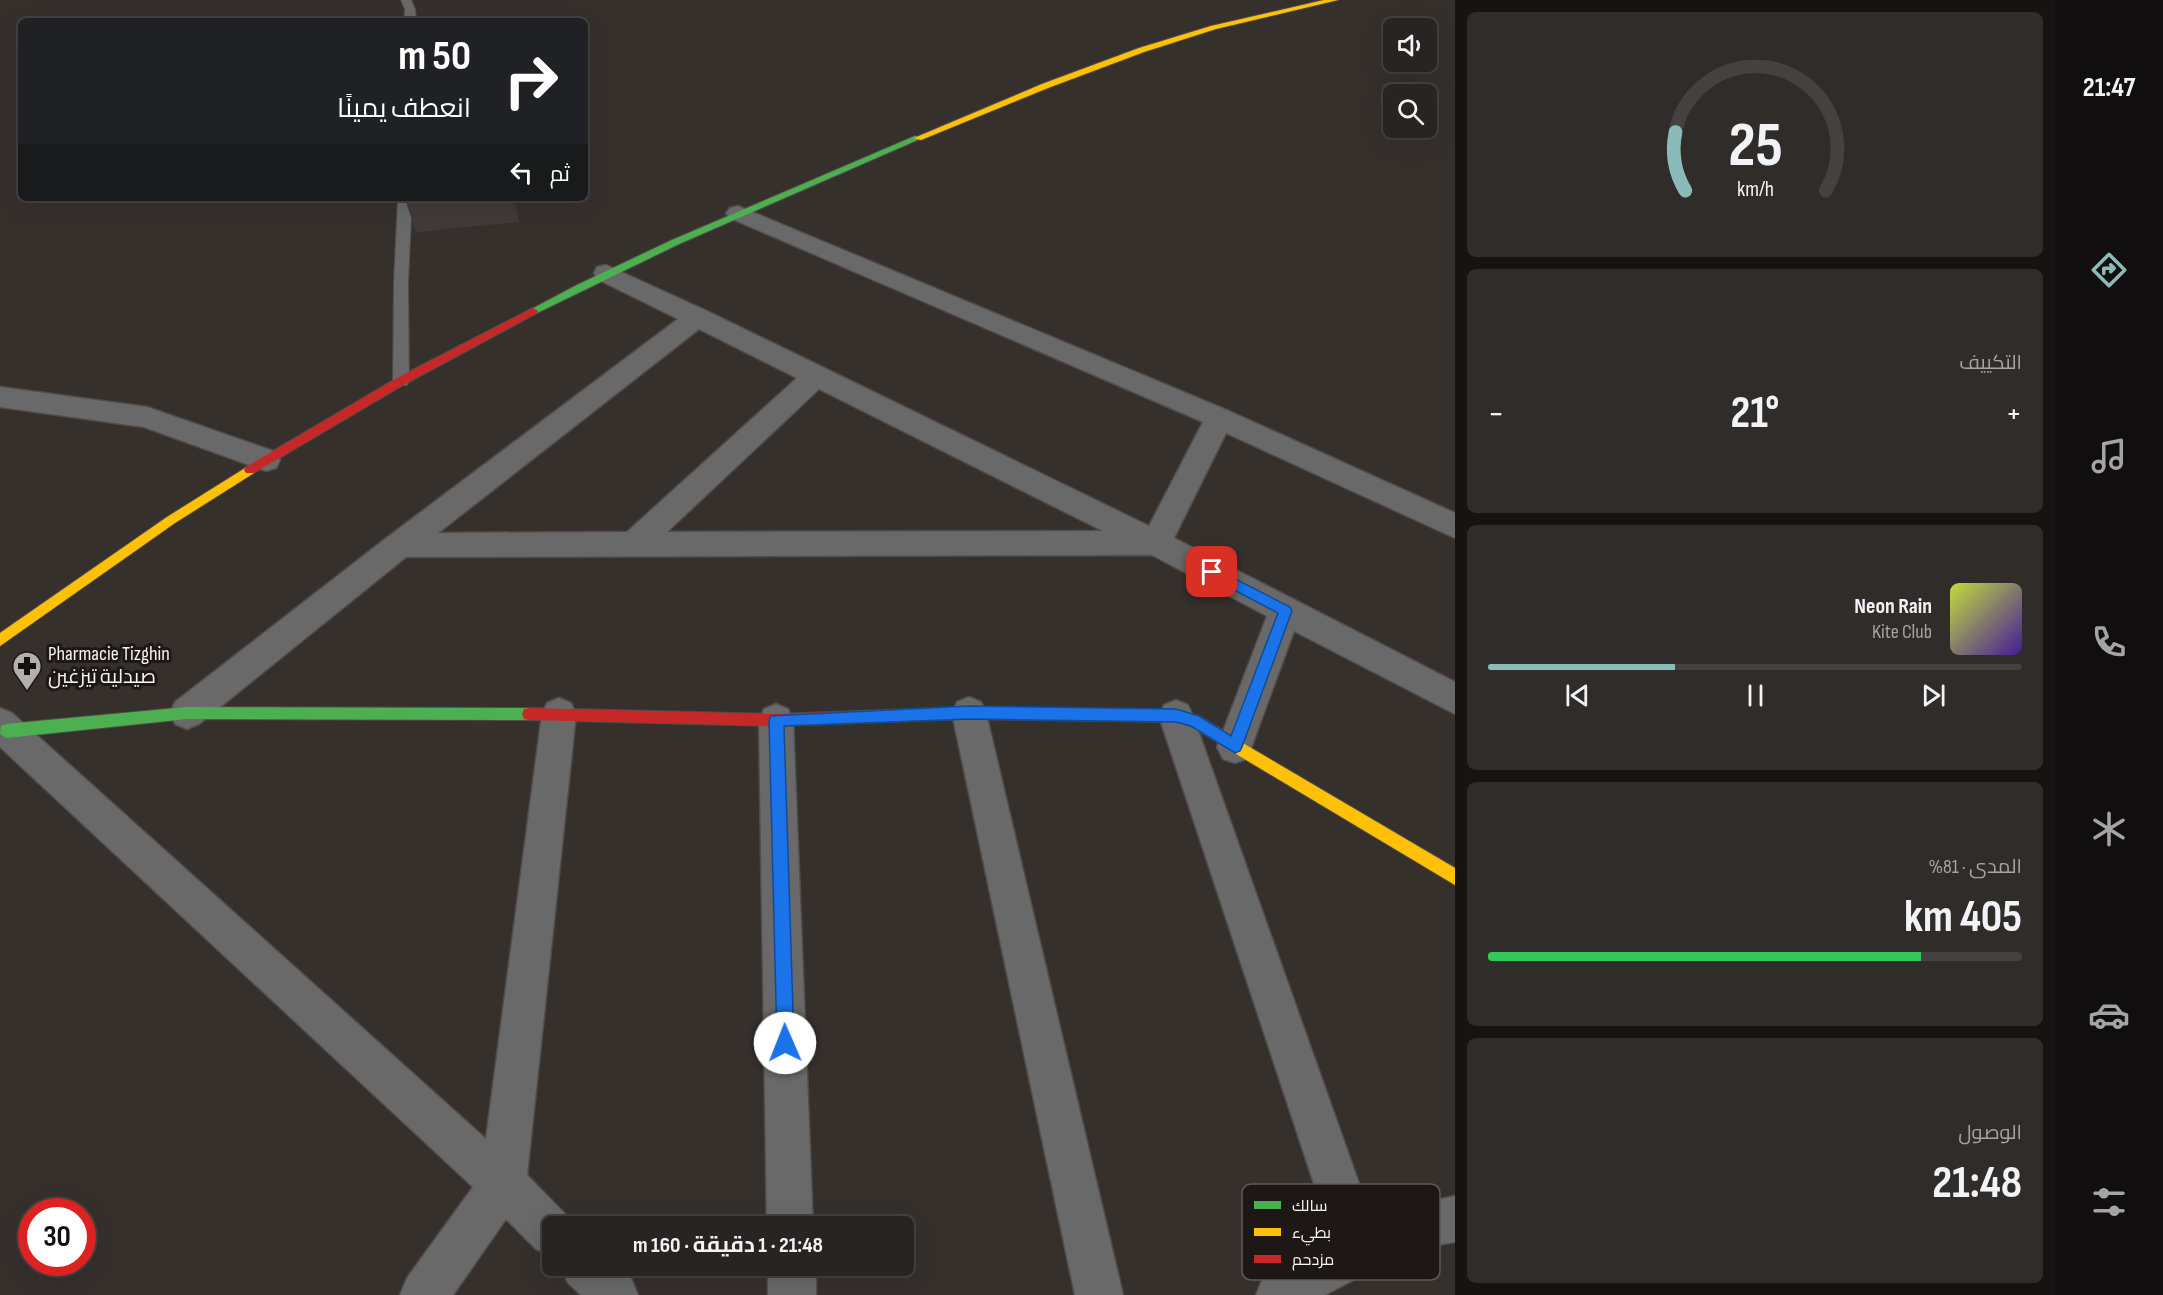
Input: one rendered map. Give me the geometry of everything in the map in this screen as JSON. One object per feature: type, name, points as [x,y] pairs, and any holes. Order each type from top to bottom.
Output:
[{"type":"street","points":[[0,640],[171,520],[266,460],[401,381],[606,273],[738,213],[1035,89],[1111,60],[1176,38],[1242,20],[1334,0]]},
{"type":"street","points":[[738,213],[1219,418],[1455,526]]},
{"type":"street","points":[[606,273],[698,316],[1156,543],[1455,699]]},
{"type":"street","points":[[188,713],[400,545],[698,316]]},
{"type":"street","points":[[633,545],[816,376]]},
{"type":"street","points":[[0,397],[147,417],[266,460]]},
{"type":"street","points":[[1156,543],[1219,418]]},
{"type":"street","points":[[400,545],[1156,543]]},
{"type":"street","points":[[1235,747],[1286,611]]},
{"type":"street","points":[[3,728],[188,713],[559,714],[776,720],[969,713],[1176,716],[1194,721],[1455,877]]},
{"type":"street","points":[[969,713],[1099,1295]]},
{"type":"street","points":[[424,1295],[503,1184],[559,714]]},
{"type":"street","points":[[1176,716],[1337,1184]]},
{"type":"street","points":[[776,720],[790,1216]]},
{"type":"street","points":[[3,728],[503,1184],[542,1223]]},
{"type":"street","points":[[1440,1221],[1455,1219]]},
{"type":"street","points":[[595,1276],[614,1295]]},
{"type":"street","points":[[792,1276],[792,1295]]},
{"type":"street","points":[[1280,1295],[1305,1280]]},
{"type":"lane","points":[[406,0],[410,9],[410,18]]},
{"type":"lane","points":[[401,381],[401,282],[405,201]]},
{"type":"traffic: fast","points":[[533,311],[675,242],[918,138]]},
{"type":"traffic: fast","points":[[6,731],[187,713],[529,714]]},
{"type":"traffic: fast","points":[[858,717],[969,713],[1176,716],[1194,721],[1241,749]]},
{"type":"traffic: slow","points":[[918,138],[1077,73],[1174,39],[1234,22],[1334,0]]},
{"type":"traffic: slow","points":[[0,640],[171,520],[250,470]]},
{"type":"traffic: slow","points":[[1241,749],[1455,877]]},
{"type":"traffic: jam","points":[[250,470],[401,381],[533,311]]},
{"type":"traffic: jam","points":[[529,714],[776,720],[858,717]]},
{"type":"place","name":"Pharmacie Tizghin صيدلية تيزغين","points":[[27,692]]},
{"type":"route","points":[[785,1043],[776,720],[969,713],[1176,716],[1194,721],[1235,747],[1286,611],[1212,572]]}]
